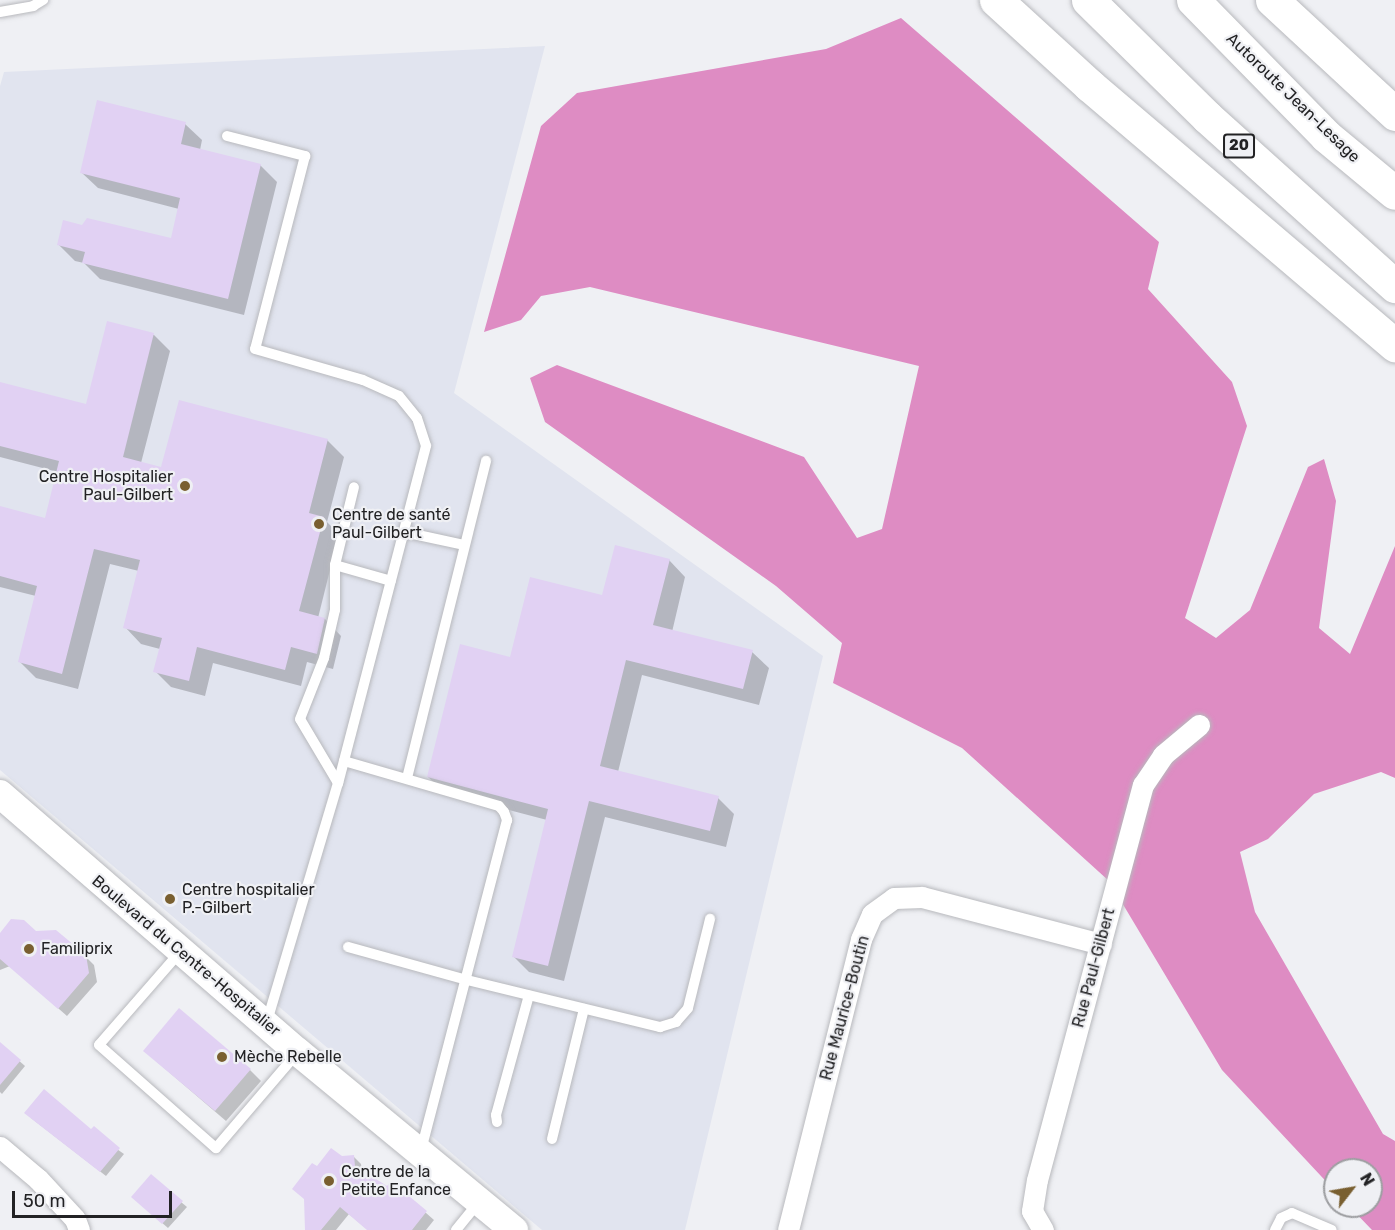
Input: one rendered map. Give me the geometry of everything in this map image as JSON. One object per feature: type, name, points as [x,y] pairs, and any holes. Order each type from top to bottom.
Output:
[{"type":"highway","points":[[996,0],[1098,92],[1395,345]]},
{"type":"highway","name":"20","points":[[1088,0],[1207,117],[1395,286]]},
{"type":"highway","name":"Autoroute Jean-Lesage","points":[[1193,0],[1326,136],[1395,193]]},
{"type":"highway","points":[[1278,5],[1395,114]]},
{"type":"street","name":"Rue Paul-Gilbert","points":[[1043,1230],[1032,1211],[1037,1180],[1143,785],[1163,755],[1199,725]]},
{"type":"street","name":"Boulevard du Centre-Hospitalier","points":[[0,795],[298,1052],[514,1230]]},
{"type":"street","name":"Rue Maurice-Boutin","points":[[788,1230],[861,939],[872,914],[894,898],[922,897],[1101,944]]},
{"type":"street","points":[[0,1147],[38,1179],[75,1219],[79,1230]]},
{"type":"lane","points":[[0,12],[33,6],[43,0]]},
{"type":"lane","points":[[227,136],[304,156],[255,349],[363,380],[399,396],[417,417],[426,446],[338,783],[266,1024]]},
{"type":"lane","points":[[407,778],[486,461]]},
{"type":"lane","points":[[338,783],[300,719],[324,658],[335,610],[335,565],[354,487]]},
{"type":"lane","points":[[404,532],[464,545]]},
{"type":"lane","points":[[335,565],[391,581]]},
{"type":"lane","points":[[344,761],[499,806],[507,820],[420,1154]]},
{"type":"lane","points":[[348,947],[467,980],[660,1027],[676,1022],[688,1008],[710,919]]},
{"type":"lane","points":[[180,952],[99,1045],[216,1148],[298,1052]]},
{"type":"lane","points":[[497,1122],[496,1115],[529,995]]},
{"type":"lane","points":[[552,1139],[584,1009]]},
{"type":"lane","points":[[456,1230],[480,1202]]},
{"type":"lane","points":[[1275,1230],[1281,1218],[1292,1213],[1332,1230]]},
{"type":"shaded area","points":[[901,18],[1159,242],[1148,289],[1232,382],[1247,426],[1185,618],[1216,638],[1250,610],[1308,467],[1324,459],[1336,501],[1319,628],[1350,654],[1395,546],[1395,778],[1381,772],[1314,794],[1268,839],[1240,852],[1255,912],[1383,1134],[1395,1141],[1395,1230],[1372,1230],[1360,1218],[1383,1218],[1383,1158],[1323,1158],[1323,1178],[1222,1070],[1109,881],[962,748],[833,683],[842,643],[776,586],[545,422],[530,378],[557,365],[804,457],[857,538],[882,529],[919,366],[590,287],[541,296],[521,320],[484,332],[541,126],[577,93],[826,49]]},
{"type":"shaded area","name":"Centre de santé Paul-Gilbert","points":[[545,46],[454,393],[823,656],[685,1230],[542,1230],[0,770],[0,86],[4,72]]},
{"type":"building","points":[[97,100],[186,122],[181,144],[261,164],[228,299],[82,263],[85,252],[57,245],[63,220],[82,225],[87,218],[171,238],[180,198],[80,173]]},
{"type":"building","name":"Centre Hospitalier Paul-Gilbert","points":[[107,321],[154,333],[123,457],[161,467],[179,400],[328,439],[309,513],[324,517],[299,611],[325,618],[317,654],[291,647],[285,670],[197,647],[189,681],[153,672],[162,638],[123,628],[140,560],[94,549],[62,674],[18,662],[37,586],[0,576],[0,506],[45,518],[59,461],[0,446],[0,382],[86,404]]},
{"type":"building","points":[[615,545],[670,559],[653,625],[753,650],[743,689],[626,660],[600,766],[719,796],[710,831],[589,801],[548,966],[512,957],[548,809],[427,777],[460,644],[510,657],[530,577],[602,595]]},
{"type":"building","points":[[11,919],[24,920],[36,931],[56,930],[86,955],[89,973],[58,1009],[0,959],[0,933]]},
{"type":"building","points":[[179,1008],[251,1069],[215,1111],[143,1051]]},
{"type":"building","points":[[0,1042],[21,1060],[0,1085]]},
{"type":"building","points":[[44,1089],[91,1129],[94,1126],[120,1148],[100,1172],[24,1113]]},
{"type":"building","points":[[331,1148],[342,1156],[354,1155],[355,1166],[387,1186],[391,1181],[427,1211],[412,1230],[367,1230],[340,1207],[321,1230],[305,1230],[304,1199],[292,1189],[312,1163],[317,1166]]},
{"type":"building","points":[[151,1174],[183,1201],[162,1224],[131,1197]]},
{"type":"place","name":"Centre Hospitalier Paul-Gilbert","points":[[185,486]]},
{"type":"place","name":"Centre de santé Paul-Gilbert","points":[[319,524]]},
{"type":"place","name":"Centre hospitalier P.-Gilbert","points":[[170,899]]},
{"type":"place","name":"Familiprix","points":[[29,949]]},
{"type":"place","name":"Mèche Rebelle","points":[[222,1057]]},
{"type":"place","name":"Centre de la Petite Enfance","points":[[329,1181]]}]
